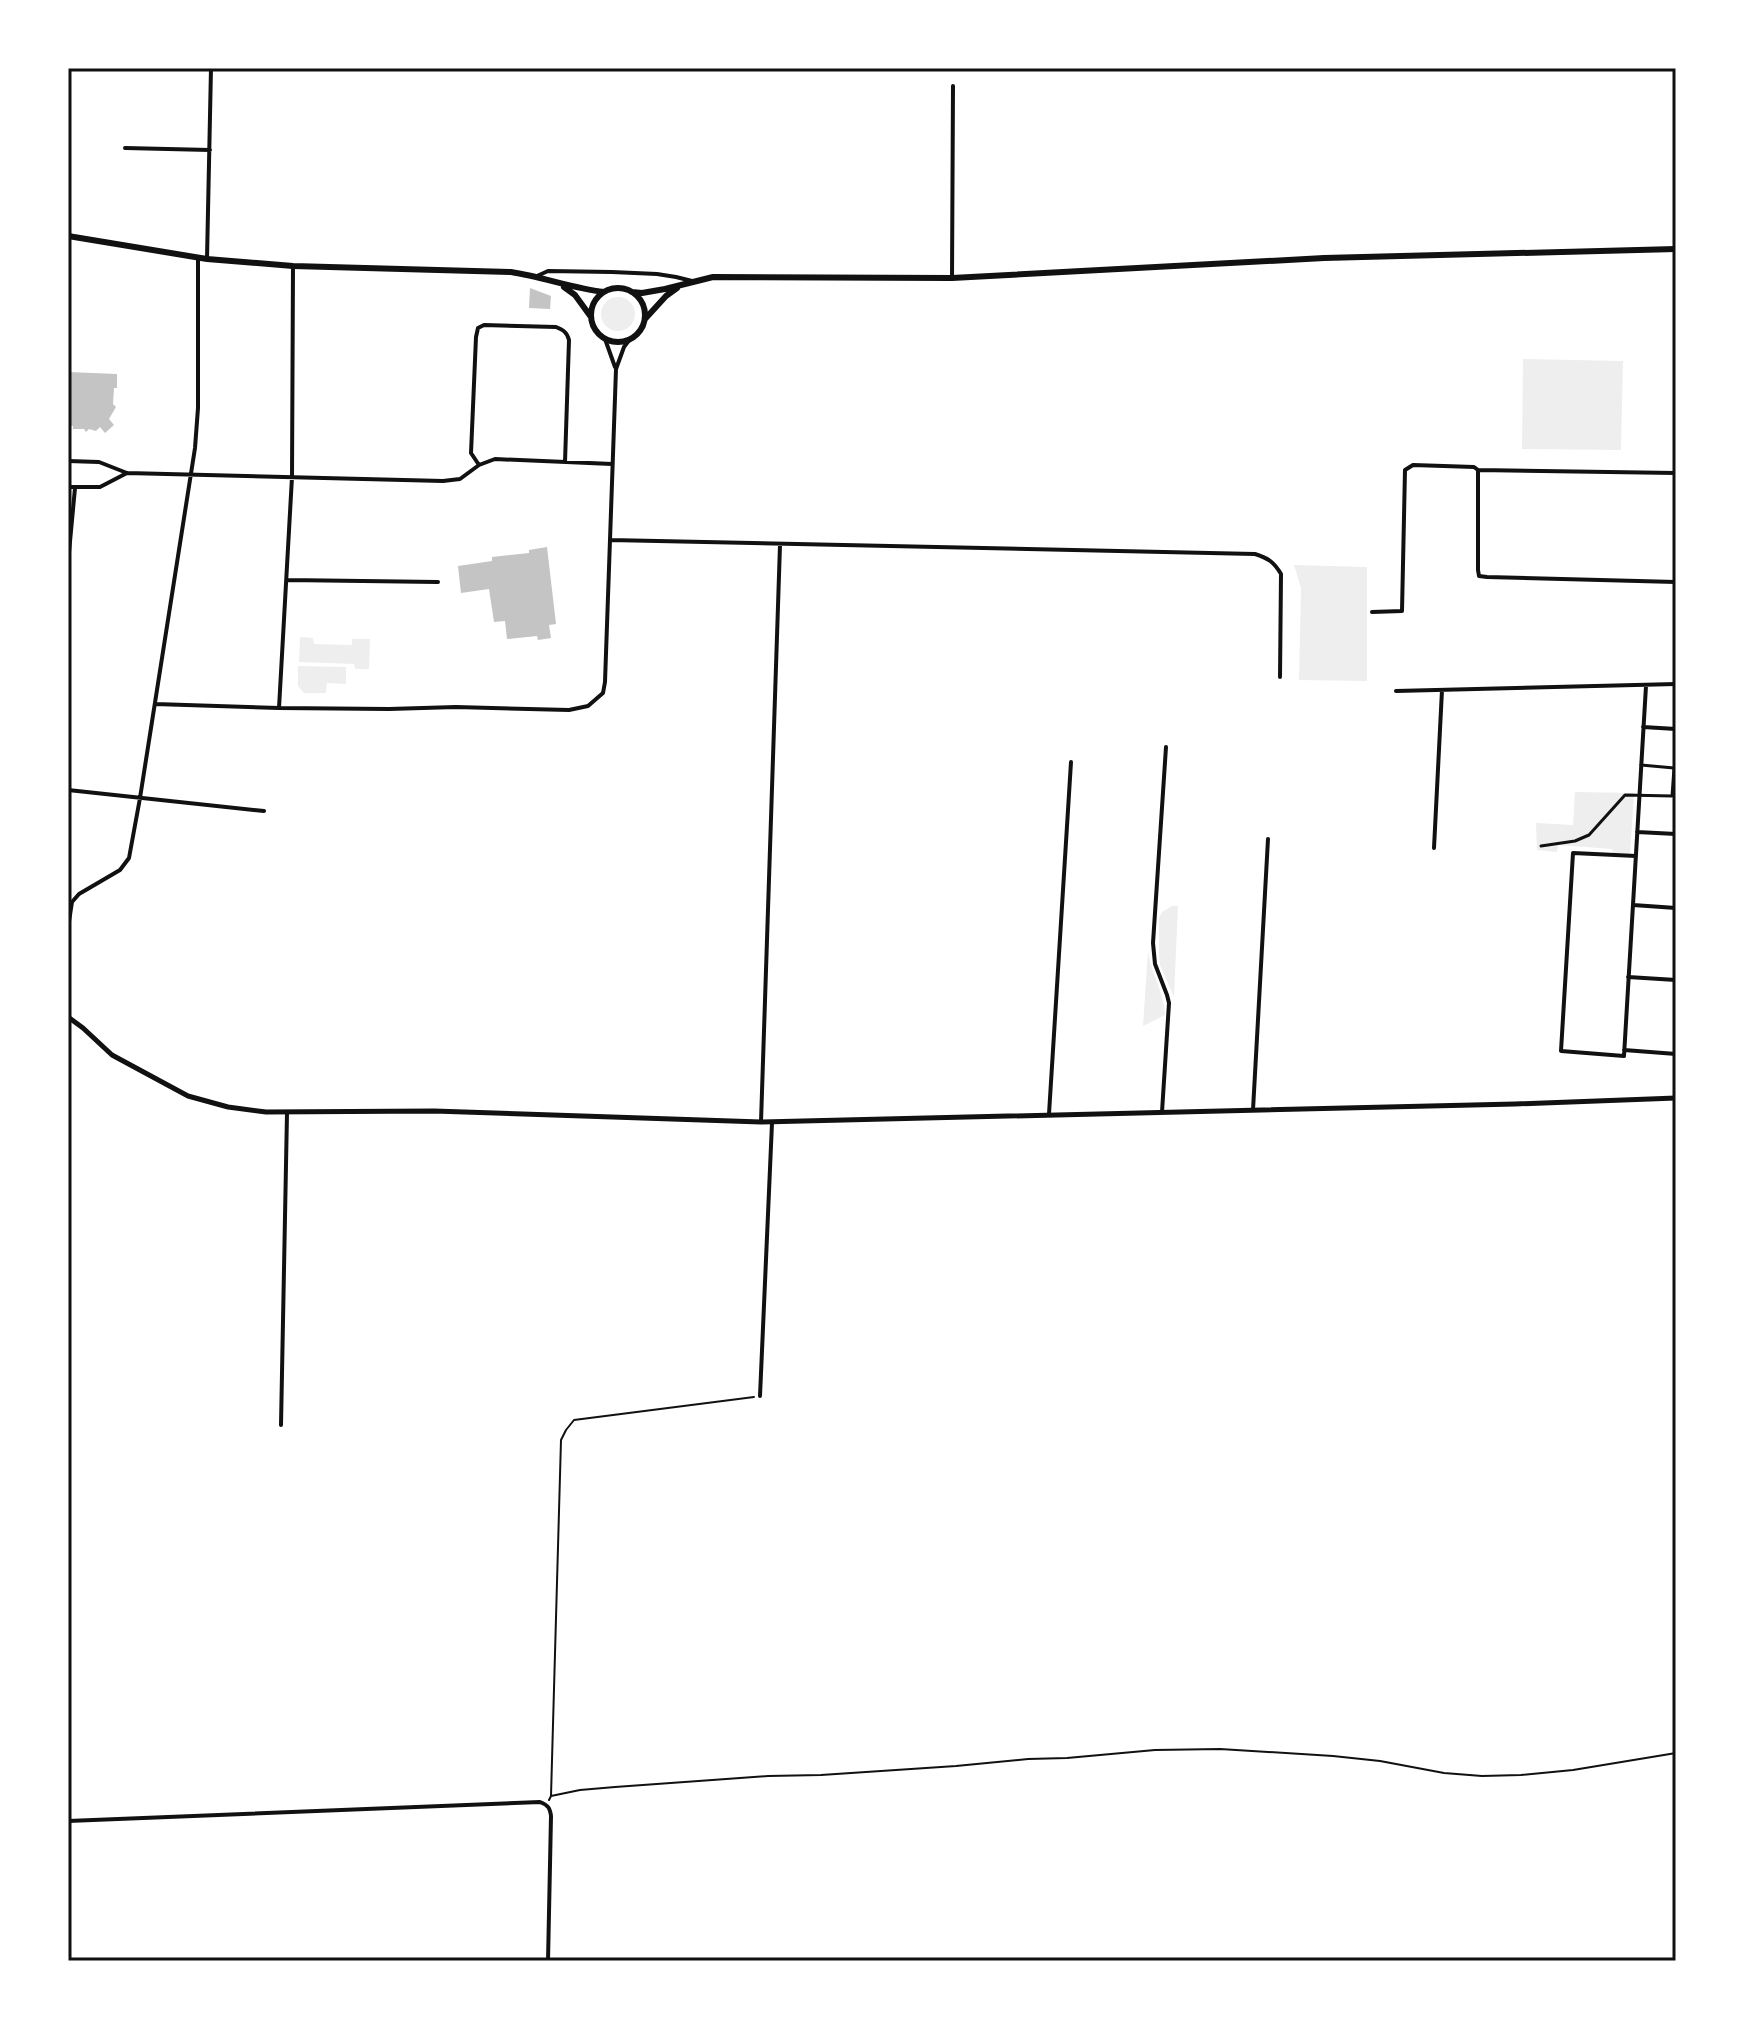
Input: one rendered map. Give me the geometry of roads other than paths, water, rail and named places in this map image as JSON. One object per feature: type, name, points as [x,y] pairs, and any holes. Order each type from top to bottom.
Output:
[{"type":"main road","points":[[68,236],[198,259],[293,266],[511,272],[604,292],[618,288],[650,292],[713,277],[952,278],[1324,258],[1676,249]]},
{"type":"main road","points":[[558,283],[575,295],[591,317],[598,334],[613,342],[630,339],[637,334],[645,319],[679,286]]},
{"type":"main road","points":[[591,317],[594,303],[604,292]]},
{"type":"main road","points":[[632,292],[642,303],[645,319]]},
{"type":"street","points":[[207,259],[211,68]]},
{"type":"street","points":[[952,278],[953,86]]},
{"type":"street","points":[[125,148],[210,150]]},
{"type":"street","points":[[68,928],[72,902],[79,894],[120,870],[129,858],[195,448],[198,259]]},
{"type":"street","points":[[279,708],[292,477],[293,266]]},
{"type":"street","points":[[537,276],[548,271],[612,272],[657,274],[694,282]]},
{"type":"street","points":[[479,465],[471,453],[476,337],[478,328],[484,325],[556,327],[563,329],[567,335],[565,462]]},
{"type":"street","points":[[605,339],[616,369]]},
{"type":"street","points":[[155,704],[569,710],[588,706],[600,697],[605,682],[616,369],[630,339]]},
{"type":"street","points":[[68,461],[99,462],[127,473],[443,481],[460,479],[479,465],[495,459],[612,464]]},
{"type":"street","points":[[1372,612],[1402,611],[1405,470],[1413,465],[1474,467],[1478,470],[1676,473]]},
{"type":"street","points":[[1478,470],[1479,576],[1676,582]]},
{"type":"street","points":[[68,487],[105,486],[127,473]]},
{"type":"street","points":[[68,563],[75,488]]},
{"type":"street","points":[[610,540],[1255,554],[1276,564],[1281,574],[1280,677]]},
{"type":"street","points":[[761,1122],[780,544]]},
{"type":"street","points":[[287,580],[438,582]]},
{"type":"street","points":[[1396,691],[1676,684]]},
{"type":"street","points":[[1636,856],[1573,853],[1561,1051],[1624,1056],[1628,977],[1633,905],[1636,856],[1643,727],[1646,686]]},
{"type":"street","points":[[1434,848],[1442,690]]},
{"type":"street","points":[[1643,727],[1676,729]]},
{"type":"street","points":[[1162,1112],[1169,1003],[1155,964],[1153,943],[1166,747]]},
{"type":"street","points":[[1049,1114],[1071,762]]},
{"type":"street","points":[[1541,846],[1583,838],[1594,831],[1625,795],[1672,796],[1674,768],[1641,765]]},
{"type":"street","points":[[68,790],[264,811]]},
{"type":"street","points":[[1637,832],[1676,834]]},
{"type":"street","points":[[1253,1110],[1268,839]]},
{"type":"street","points":[[1633,905],[1676,908]]},
{"type":"street","points":[[1628,977],[1676,980]]},
{"type":"street","points":[[70,1020],[112,1055],[188,1096],[228,1107],[287,1113],[434,1111],[772,1122],[1676,1098]]},
{"type":"street","points":[[1624,1050],[1676,1054]]},
{"type":"street","points":[[281,1425],[287,1113]]},
{"type":"street","points":[[760,1396],[772,1122]]},
{"type":"street","points":[[68,1821],[547,1804],[551,1816],[548,1961]]}]
